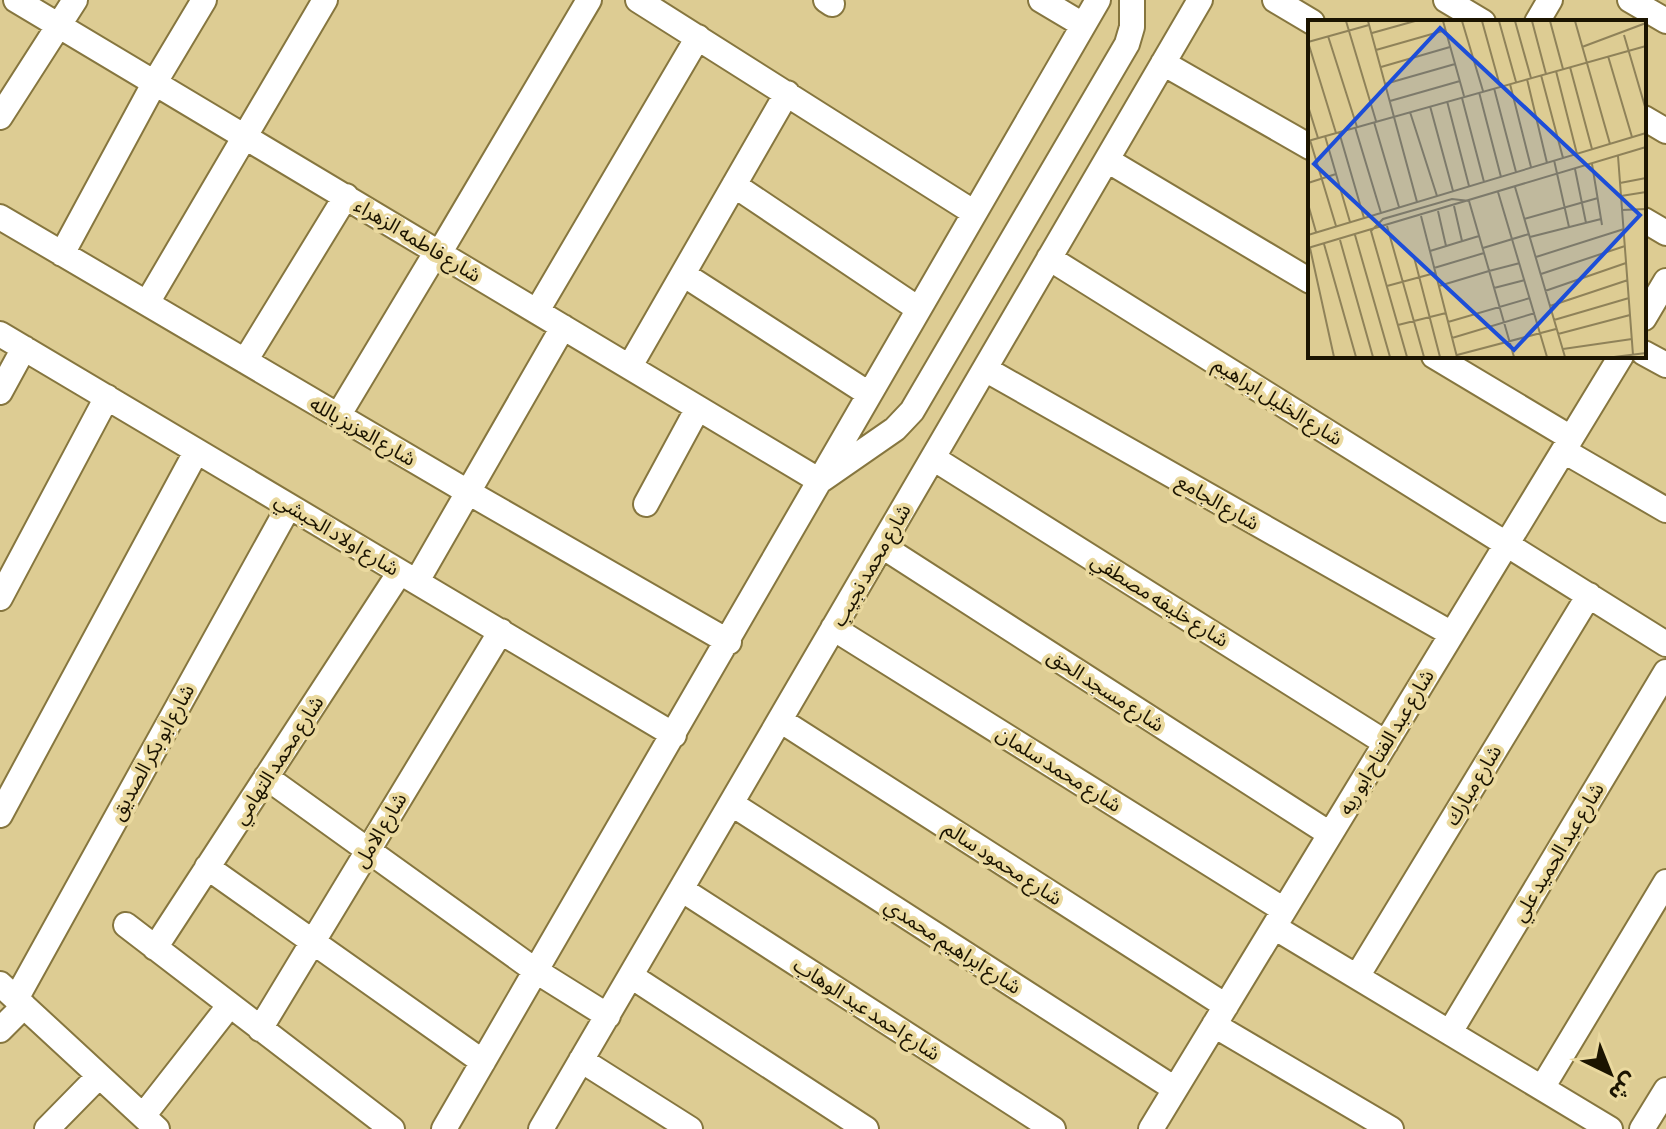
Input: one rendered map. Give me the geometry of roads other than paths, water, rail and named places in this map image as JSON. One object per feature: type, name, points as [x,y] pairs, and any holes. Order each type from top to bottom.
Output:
[{"type":"street","name":"شارع فاطمه الزهراء","points":[[16,0],[820,481]]},
{"type":"street","points":[[0,117],[75,0]]},
{"type":"street","points":[[62,254],[155,82],[204,0]]},
{"type":"street","points":[[147,303],[325,0]]},
{"type":"street","points":[[338,416],[589,0]]},
{"type":"street","points":[[638,0],[973,212]]},
{"type":"street","points":[[673,21],[686,0]]},
{"type":"street","points":[[1041,0],[1083,25]]},
{"type":"street","points":[[444,1129],[729,642],[917,308],[1098,0]]},
{"type":"street","points":[[820,481],[895,429],[912,411],[1127,44],[1132,27],[1132,0]]},
{"type":"street","name":"شارع محمد نجيب","points":[[541,1129],[1200,0]]},
{"type":"street","points":[[1275,0],[1309,20]]},
{"type":"street","points":[[1446,0],[1480,20]]},
{"type":"street","points":[[1538,20],[1550,0]]},
{"type":"street","points":[[1630,0],[1666,21]]},
{"type":"street","points":[[537,311],[698,37]]},
{"type":"street","points":[[1163,63],[1308,146]]},
{"type":"street","points":[[630,366],[787,93]]},
{"type":"street","points":[[1646,119],[1666,131]]},
{"type":"street","points":[[1107,160],[1308,280]]},
{"type":"street","points":[[734,185],[917,308]]},
{"type":"street","points":[[245,361],[346,196]]},
{"type":"street","name":"شارع العزيز بالله","points":[[0,217],[729,642]]},
{"type":"street","points":[[1646,221],[1666,233]]},
{"type":"street","name":"شارع الخليل ابراهيم","points":[[1049,258],[1666,644]]},
{"type":"street","points":[[683,274],[869,394]]},
{"type":"street","points":[[1646,315],[1666,281]]},
{"type":"street","name":"شارع محمد التهامي","points":[[155,948],[266,777],[468,492],[563,327]]},
{"type":"street","name":"شارع اولاد الحبشي","points":[[0,334],[674,735]]},
{"type":"street","points":[[0,392],[24,348]]},
{"type":"street","points":[[1646,354],[1666,365]]},
{"type":"street","points":[[1437,358],[1666,510]]},
{"type":"street","name":"شارع عبد الفتاح ابو ريه","points":[[1161,1126],[1175,1089],[1620,358]]},
{"type":"street","name":"شارع الجامع","points":[[985,369],[1452,634]]},
{"type":"street","points":[[0,598],[107,397]]},
{"type":"street","points":[[646,504],[698,408]]},
{"type":"street","points":[[0,815],[196,452]]},
{"type":"street","name":"شارع خليفه مصطفي","points":[[933,458],[1386,743]]},
{"type":"street","name":"شارع ابو بكر الصديق","points":[[0,1030],[13,997],[289,506]]},
{"type":"street","name":"شارع مسجد الحق","points":[[882,546],[1330,834]]},
{"type":"street","name":"شارع مبارك","points":[[1358,975],[1589,595]]},
{"type":"street","name":"شارع محمد سلمان","points":[[833,628],[1279,918],[1358,975],[1610,1129]]},
{"type":"street","name":"شارع الامل","points":[[260,1029],[501,631]]},
{"type":"street","name":"شارع عبد الحميد علي","points":[[1450,1032],[1666,672]]},
{"type":"street","name":"شارع محمود سالم","points":[[780,720],[1391,1129]]},
{"type":"street","points":[[266,777],[536,971],[608,1016]]},
{"type":"street","name":"شارع ابراهيم محمدي","points":[[732,804],[1175,1089]]},
{"type":"street","points":[[207,867],[483,1062]]},
{"type":"street","points":[[1542,1088],[1666,882]]},
{"type":"street","name":"شارع احمد عبد الوهاب","points":[[681,889],[1053,1129]]},
{"type":"street","points":[[126,925],[392,1129]]},
{"type":"street","points":[[631,976],[866,1129]]},
{"type":"street","points":[[13,997],[150,1122],[229,1006]]},
{"type":"street","points":[[581,1060],[690,1129]]},
{"type":"street","points":[[47,1129],[99,1076]]},
{"type":"street","points":[[1642,1129],[1666,1090]]}]
